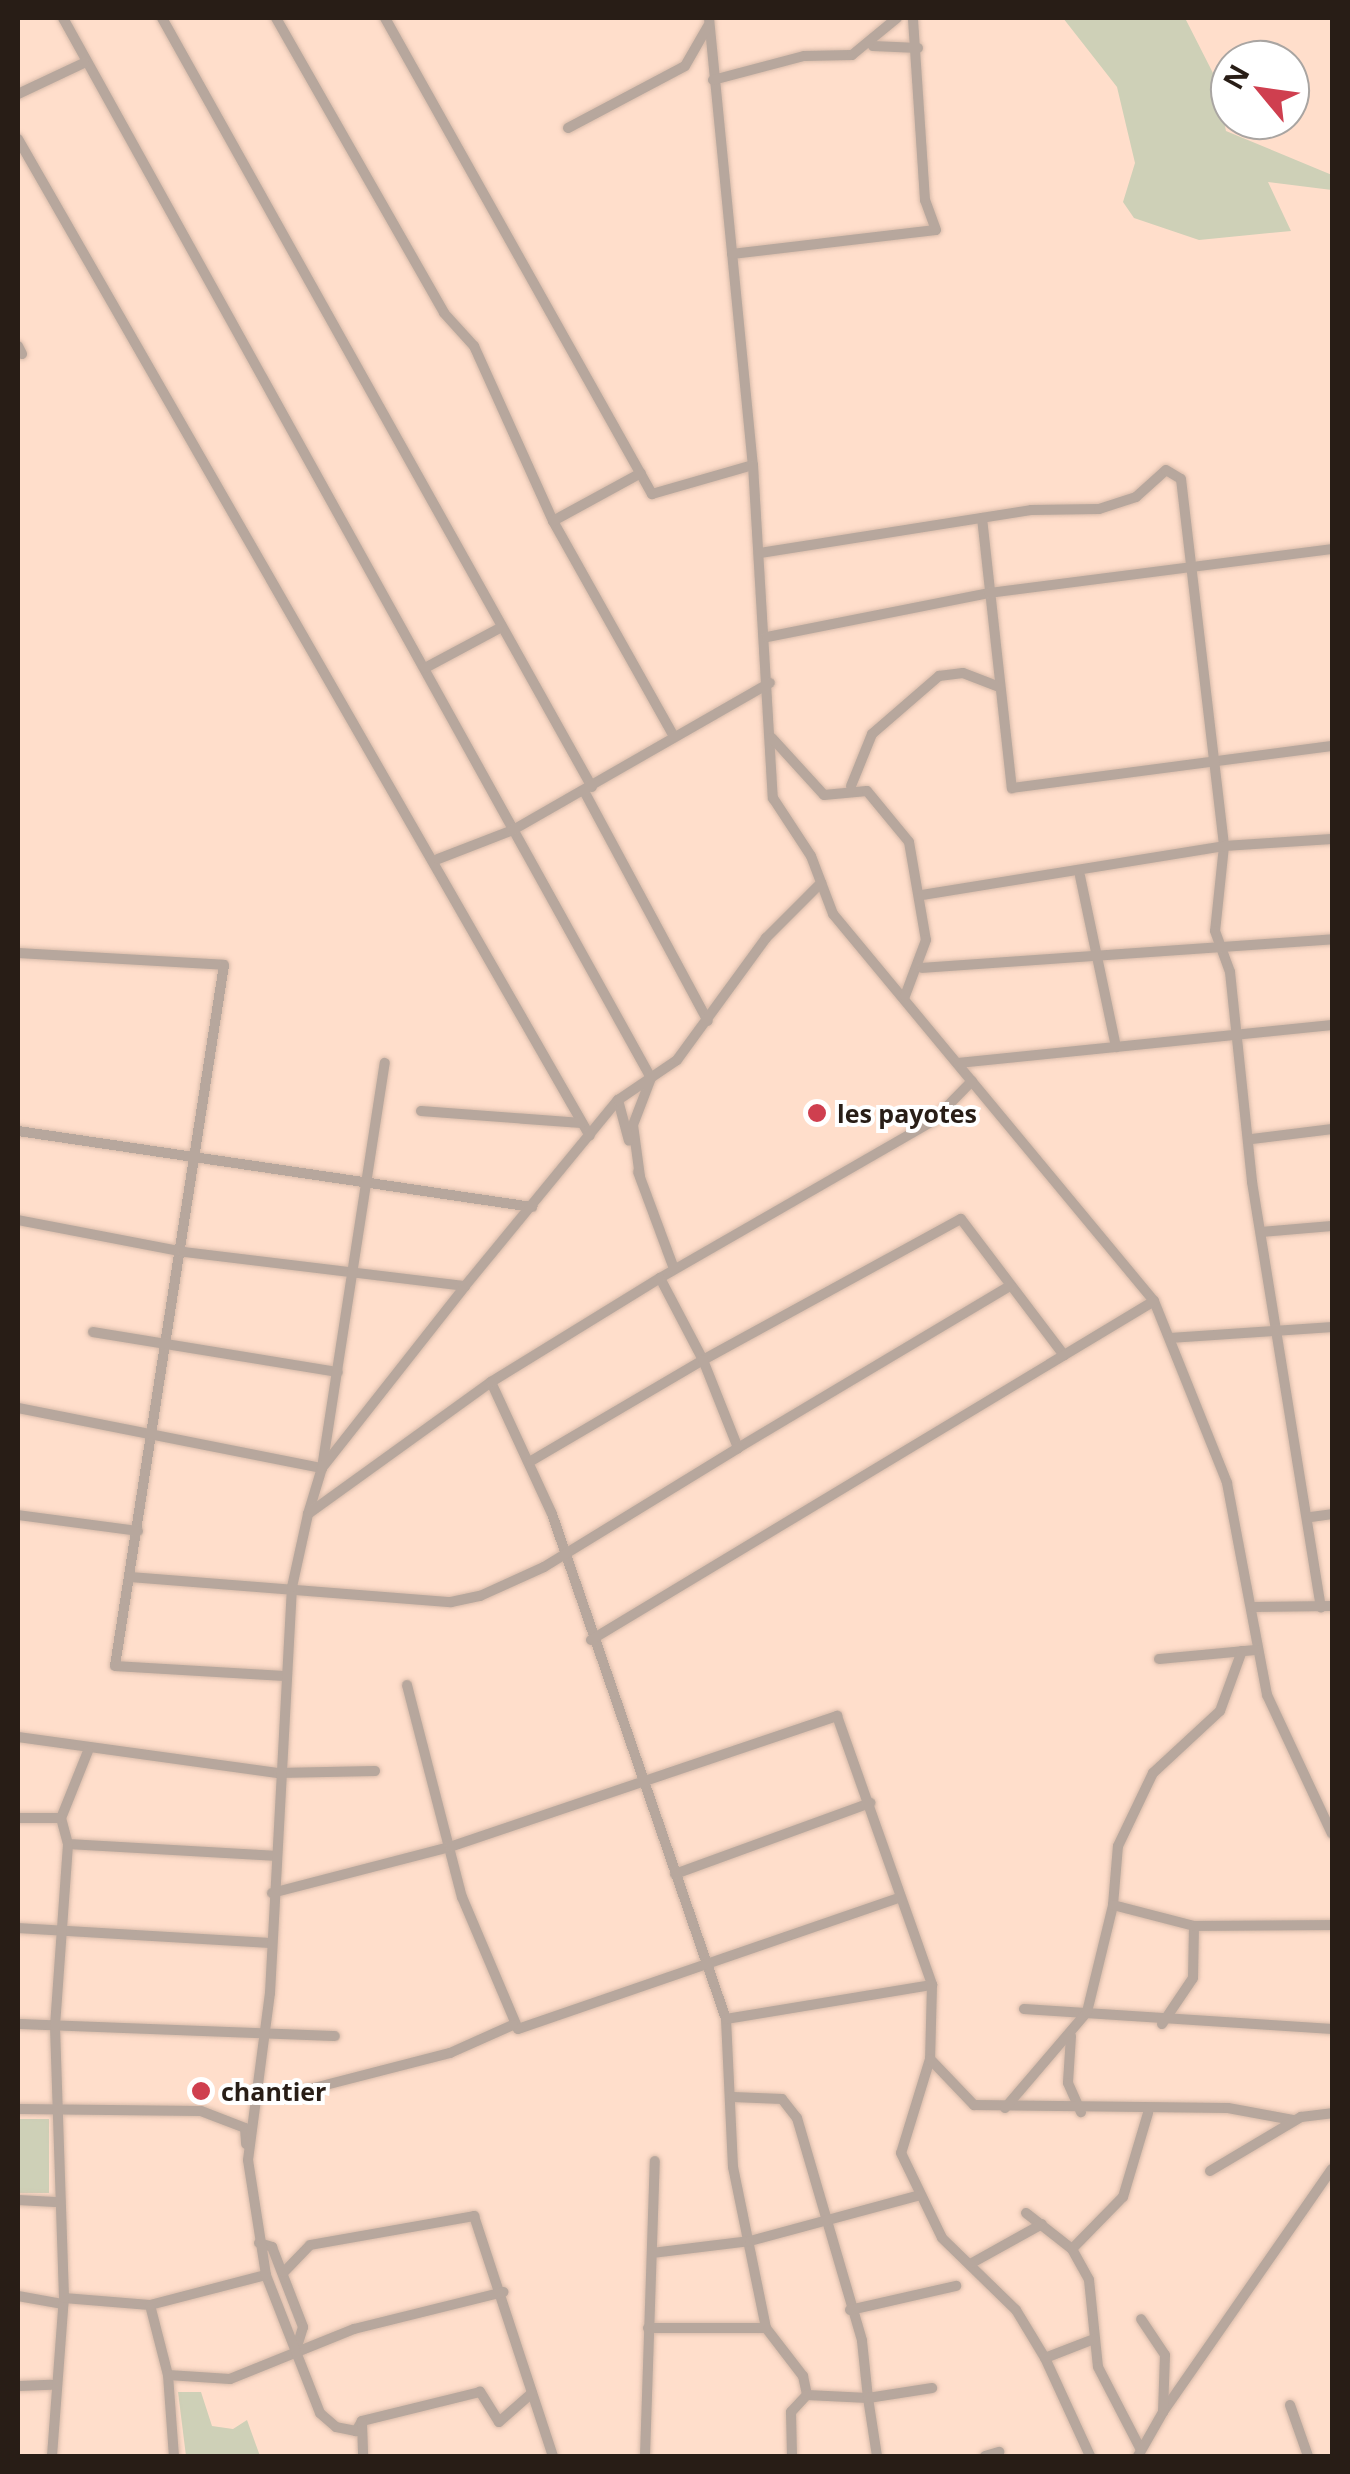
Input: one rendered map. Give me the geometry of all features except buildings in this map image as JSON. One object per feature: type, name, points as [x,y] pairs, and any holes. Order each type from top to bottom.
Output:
[{"type":"street","points":[[62,18],[651,1078]]},
{"type":"street","points":[[162,18],[588,789],[708,1022]]},
{"type":"street","points":[[276,18],[444,313],[474,346],[553,520],[673,735]]},
{"type":"street","points":[[385,18],[652,494],[754,465]]},
{"type":"street","points":[[873,46],[897,18]]},
{"type":"street","points":[[732,254],[936,230],[924,200],[918,48],[912,18]]},
{"type":"street","points":[[709,21],[754,465],[770,683],[773,798],[821,882],[833,914],[905,996],[1154,1301],[1228,1482],[1253,1607],[1256,1650],[1283,1738],[1332,1834]]},
{"type":"street","points":[[568,128],[685,66],[709,21]]},
{"type":"street","points":[[713,80],[873,46],[918,48]]},
{"type":"street","points":[[18,94],[84,63]]},
{"type":"street","points":[[18,139],[438,859],[590,1136]]},
{"type":"street","points":[[760,553],[982,518],[1098,510],[1171,471],[1181,479],[1198,566],[1224,846],[1214,906],[1252,1139],[1261,1232],[1327,1606],[1253,1607]]},
{"type":"street","points":[[553,520],[642,473]]},
{"type":"street","points":[[982,518],[1012,788],[1213,756],[1332,746]]},
{"type":"street","points":[[767,637],[988,593],[1332,549]]},
{"type":"street","points":[[426,668],[498,629]]},
{"type":"street","points":[[852,786],[872,734],[939,676],[964,673],[999,687]]},
{"type":"street","points":[[438,859],[513,830],[588,789],[673,735],[770,683]]},
{"type":"street","points":[[772,738],[824,795],[852,786]]},
{"type":"street","points":[[852,786],[900,827],[922,895],[922,968],[905,996]]},
{"type":"street","points":[[922,895],[1014,875],[1080,876],[1224,846],[1332,839]]},
{"type":"street","points":[[1080,876],[1116,1047]]},
{"type":"street","points":[[322,1468],[618,1100],[651,1078],[708,1022],[766,938],[821,882]]},
{"type":"street","points":[[922,968],[1101,962],[1332,940]]},
{"type":"street","points":[[18,953],[224,965],[184,1252],[116,1666],[284,1676]]},
{"type":"street","points":[[958,1064],[1332,1024]]},
{"type":"street","points":[[248,2160],[263,2037],[292,1587],[322,1468],[385,1062]]},
{"type":"street","points":[[640,1178],[633,1125],[651,1078]]},
{"type":"street","points":[[308,1514],[491,1382],[674,1269],[933,1121],[972,1081]]},
{"type":"street","points":[[618,1100],[640,1178],[674,1269]]},
{"type":"street","points":[[421,1110],[582,1124]]},
{"type":"street","points":[[1252,1139],[1332,1130]]},
{"type":"street","points":[[18,1131],[196,1162],[532,1207]]},
{"type":"street","points":[[18,1220],[184,1252],[465,1286]]},
{"type":"street","points":[[531,1460],[702,1360],[892,1264],[948,1222],[970,1224],[1010,1286],[1064,1354]]},
{"type":"street","points":[[1261,1232],[1332,1226]]},
{"type":"street","points":[[660,1278],[702,1360],[738,1448]]},
{"type":"street","points":[[130,1577],[452,1602],[565,1554],[1010,1286]]},
{"type":"street","points":[[591,1640],[1154,1301]]},
{"type":"street","points":[[1171,1338],[1280,1335],[1332,1328]]},
{"type":"street","points":[[94,1332],[338,1372]]},
{"type":"street","points":[[491,1382],[531,1460],[726,2019],[733,2097],[733,2167],[766,2328],[803,2376],[807,2395]]},
{"type":"street","points":[[18,1408],[154,1438],[322,1468]]},
{"type":"street","points":[[1311,1517],[1332,1514]]},
{"type":"street","points":[[18,1516],[138,1530]]},
{"type":"street","points":[[1159,1659],[1256,1650]]},
{"type":"street","points":[[1005,2108],[1087,2012],[1113,1905],[1118,1846],[1153,1774],[1220,1711],[1242,1651]]},
{"type":"street","points":[[407,1685],[450,1846],[512,2026]]},
{"type":"street","points":[[272,1893],[450,1846],[836,1716],[870,1803],[898,1898],[932,1984],[930,2059],[899,2136],[920,2195],[942,2238],[972,2264],[1046,2358],[1090,2456]]},
{"type":"street","points":[[18,1737],[88,1751],[278,1773],[374,1771]]},
{"type":"street","points":[[52,2456],[51,2386],[64,2301],[55,2202],[54,2026],[68,1844],[61,1818],[88,1751]]},
{"type":"street","points":[[675,1874],[870,1803]]},
{"type":"street","points":[[18,1818],[61,1818]]},
{"type":"street","points":[[68,1844],[274,1856]]},
{"type":"street","points":[[306,2090],[450,2053],[512,2026],[898,1898]]},
{"type":"street","points":[[1113,1905],[1194,1926],[1332,1925]]},
{"type":"street","points":[[1162,2024],[1192,1978],[1194,1926]]},
{"type":"street","points":[[18,1928],[62,1935],[270,1943]]},
{"type":"street","points":[[726,2019],[932,1984]]},
{"type":"street","points":[[1024,2009],[1133,2010],[1162,2024],[1221,2016],[1332,2029]]},
{"type":"street","points":[[18,2024],[263,2037],[335,2036]]},
{"type":"street","points":[[1071,2035],[1068,2082],[1081,2112]]},
{"type":"street","points":[[930,2059],[944,2064],[969,2102],[1005,2108],[1148,2114],[1228,2108],[1293,2120],[1332,2113]]},
{"type":"street","points":[[733,2097],[790,2105],[821,2222],[850,2310],[877,2456]]},
{"type":"street","points":[[18,2109],[201,2111],[245,2128],[266,2276],[325,2421],[356,2431],[362,2421],[480,2392],[499,2422],[532,2393]]},
{"type":"street","points":[[1072,2249],[1123,2197],[1148,2114]]},
{"type":"street","points":[[1210,2171],[1293,2120]]},
{"type":"street","points":[[645,2456],[655,2162]]},
{"type":"street","points":[[1140,2453],[1163,2412],[1332,2170]]},
{"type":"street","points":[[652,2254],[750,2241],[920,2195]]},
{"type":"street","points":[[18,2200],[55,2202]]},
{"type":"street","points":[[1026,2214],[1072,2249],[1096,2297],[1094,2339],[1106,2390],[1140,2453]]},
{"type":"street","points":[[284,2272],[310,2245],[468,2215],[480,2220],[553,2456]]},
{"type":"street","points":[[972,2264],[1042,2224]]},
{"type":"street","points":[[260,2242],[284,2272],[304,2333],[297,2352]]},
{"type":"street","points":[[18,2296],[150,2306],[266,2276]]},
{"type":"street","points":[[850,2310],[956,2286]]},
{"type":"street","points":[[168,2375],[230,2379],[297,2352],[503,2292]]},
{"type":"street","points":[[150,2306],[168,2375],[174,2456]]},
{"type":"street","points":[[1142,2319],[1163,2343],[1163,2412]]},
{"type":"street","points":[[648,2328],[766,2328]]},
{"type":"street","points":[[1046,2358],[1094,2339]]},
{"type":"street","points":[[18,2386],[51,2386]]},
{"type":"street","points":[[792,2456],[790,2412],[807,2395],[868,2398],[932,2388]]},
{"type":"street","points":[[1290,2405],[1308,2456]]},
{"type":"street","points":[[362,2421],[362,2456]]},
{"type":"street","points":[[985,2456],[999,2452]]},
{"type":"green space","points":[[1063,18],[1185,18],[1210,67],[1210,140],[1248,140],[1332,175],[1332,190],[1268,182],[1291,231],[1199,240],[1134,218],[1123,202],[1135,163],[1117,87]]},
{"type":"green space","points":[[19,2119],[49,2119],[49,2193],[18,2193]]},
{"type":"green space","points":[[178,2392],[201,2392],[212,2426],[233,2429],[247,2420],[260,2456],[186,2456]]},
{"type":"place","name":"les payotes","points":[[817,1113]]},
{"type":"place","name":"chantier","points":[[201,2091]]}]
